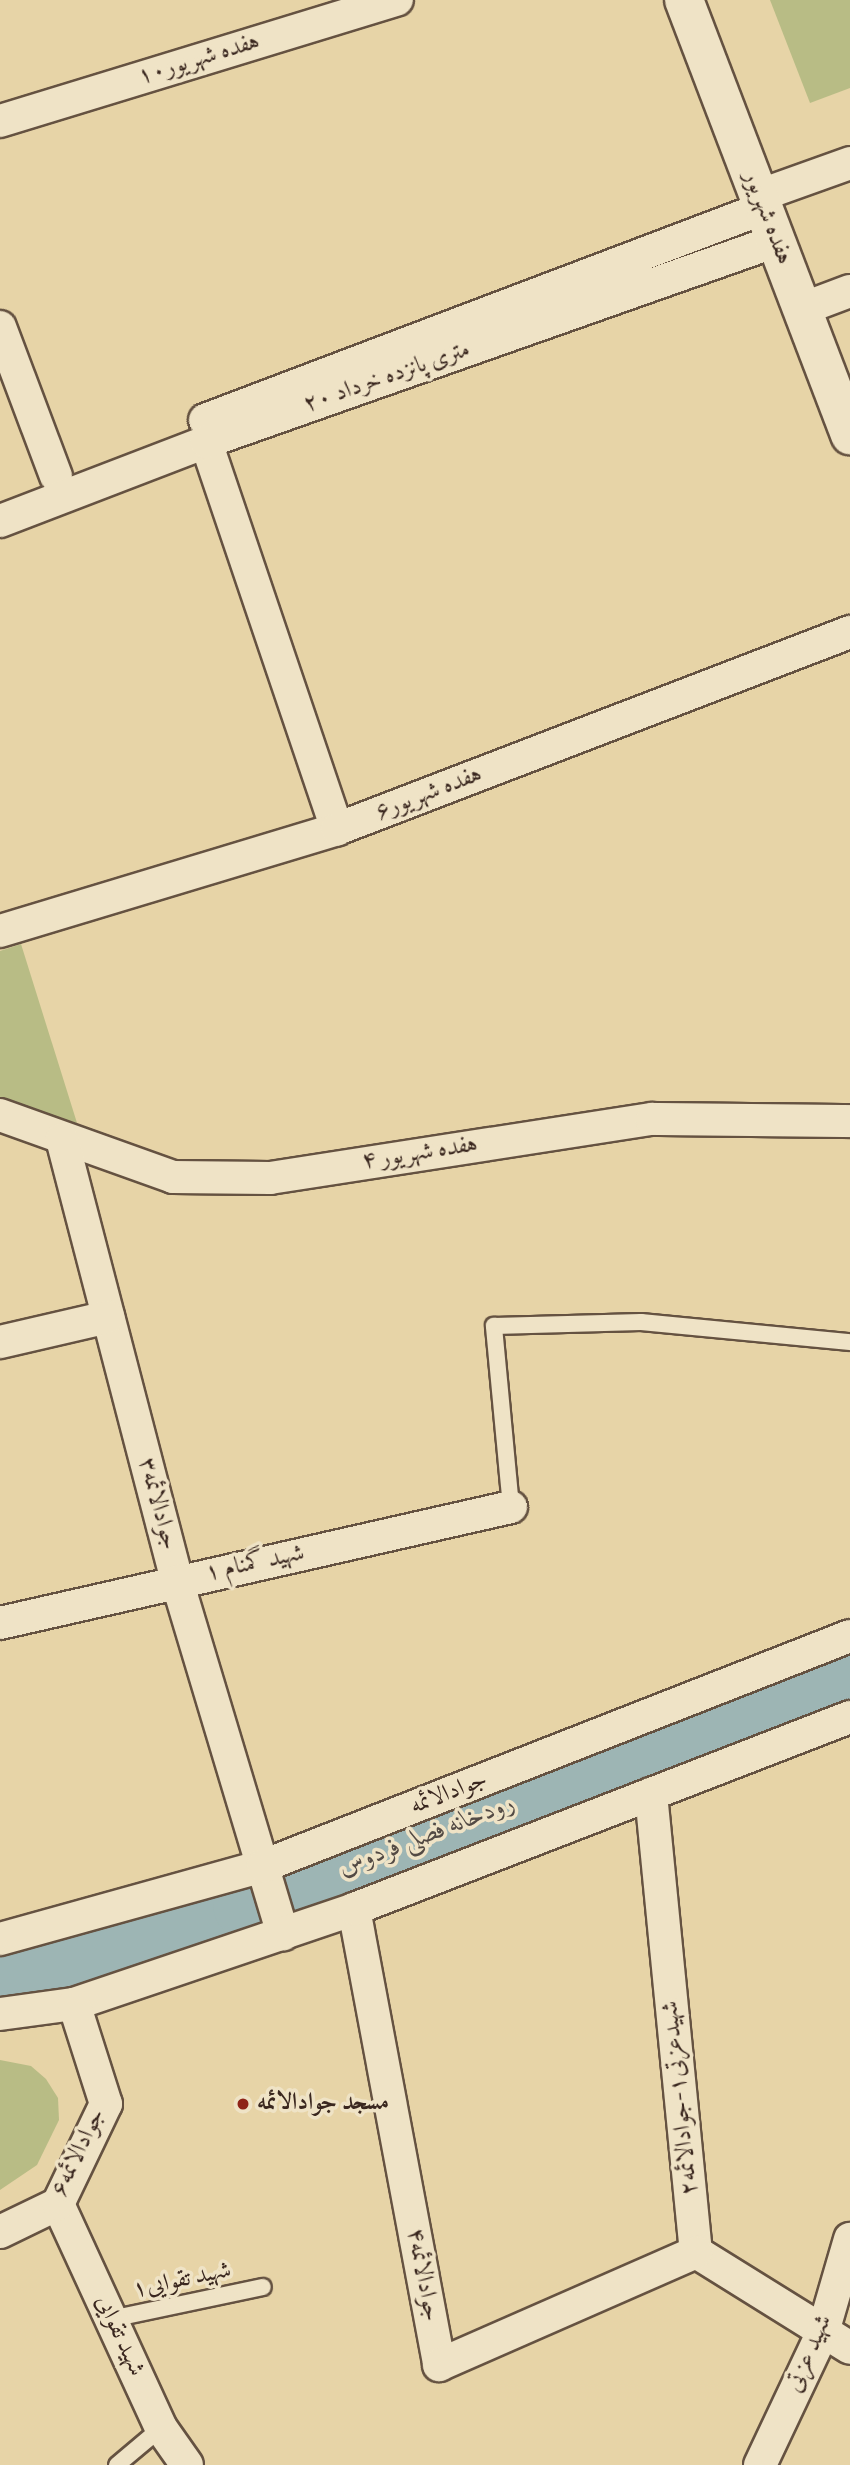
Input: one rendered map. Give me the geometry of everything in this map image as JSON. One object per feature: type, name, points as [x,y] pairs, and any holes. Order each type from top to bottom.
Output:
[{"type":"main road","name":"هفده شهریور","points":[[684,0],[850,435]]},
{"type":"street","name":"هفده شهریور۱۰","points":[[0,121],[397,0]]},
{"type":"street","points":[[766,215],[850,163]]},
{"type":"street","name":"۲۰ متری پانزده خرداد","points":[[0,521],[206,442],[766,215]]},
{"type":"street","name":"۲۰ متری پانزده خرداد","points":[[0,499],[766,215]]},
{"type":"street","points":[[802,309],[850,291]]},
{"type":"street","points":[[0,327],[57,476]]},
{"type":"street","points":[[206,442],[337,829]]},
{"type":"street","name":"هفده شهریور۶","points":[[0,931],[337,829],[850,632]]},
{"type":"street","name":"هفده شهریور ۴","points":[[0,1115],[173,1177],[270,1178],[652,1119],[850,1121]]},
{"type":"street","name":"جوادالائمه۳","points":[[62,1139],[177,1581],[283,1934]]},
{"type":"street","points":[[0,1342],[108,1317]]},
{"type":"street","name":"شهید گمنام ۱","points":[[0,1623],[511,1507]]},
{"type":"street","name":"جوادالائمه","points":[[0,1939],[263,1866],[850,1636]]},
{"type":"street","points":[[0,2014],[75,2004],[283,1934],[850,1717]]},
{"type":"street","name":"شهیدعزتی۱-جوادالائمه۲","points":[[651,1794],[696,2252]]},
{"type":"street","name":"جوادالائمه۴","points":[[354,1909],[439,2365],[696,2252]]},
{"type":"street","name":"جوادالائمه۶","points":[[0,2232],[58,2204],[106,2104],[75,2004]]},
{"type":"street","name":"شهید تقوایی","points":[[58,2204],[161,2428],[187,2465]]},
{"type":"street","name":"شهید عزتی","points":[[760,2465],[823,2332],[850,2239]]},
{"type":"street","points":[[696,2252],[850,2348]]},
{"type":"lane","points":[[511,1507],[494,1326],[641,1322],[850,1342]]},
{"type":"lane","name":"شهید تقوایی۱","points":[[110,2319],[262,2287]]},
{"type":"lane","points":[[117,2465],[161,2428]]},
{"type":"green space","points":[[770,0],[850,0],[850,88],[810,103]]},
{"type":"green space","points":[[21,944],[77,1123],[0,1101],[0,951]]},
{"type":"green space","points":[[0,2060],[31,2066],[46,2079],[58,2098],[59,2120],[37,2165],[0,2190]]},
{"type":"waterway","name":"رودخانه فصلی فردوس","points":[[0,1984],[250,1904],[850,1674]]},
{"type":"place","name":"مسجد جوادالائمه","points":[[243,2104]]}]
